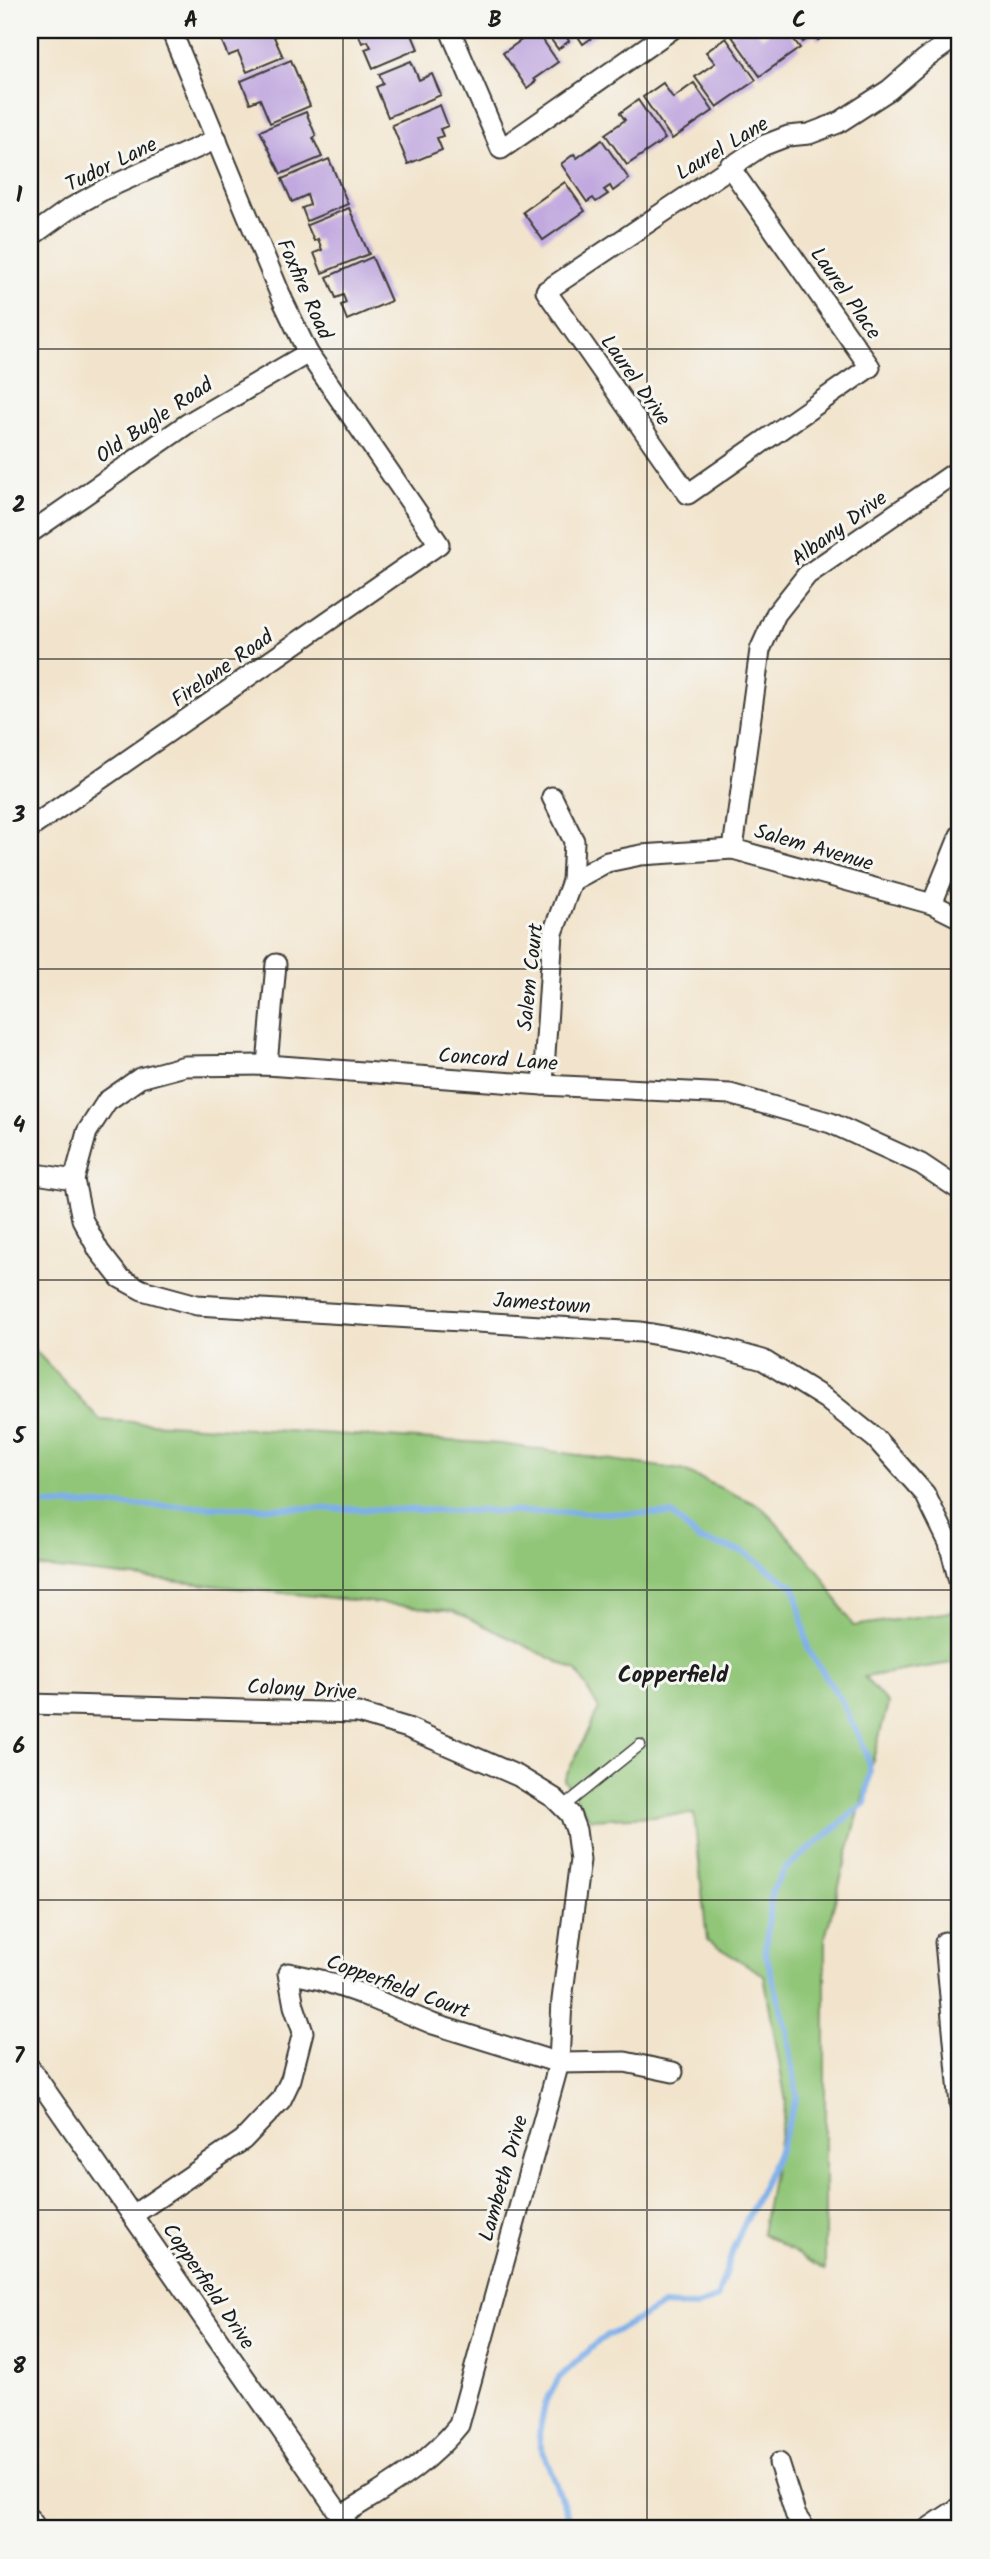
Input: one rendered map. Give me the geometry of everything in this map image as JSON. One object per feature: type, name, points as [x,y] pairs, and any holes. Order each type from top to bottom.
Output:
[{"type":"street","name":"Foxfire Road","points":[[171,30],[283,301],[308,353],[439,544]]},
{"type":"street","points":[[450,30],[501,149],[671,30]]},
{"type":"street","name":"Laurel Lane","points":[[547,291],[762,146],[788,136],[810,135],[838,123],[889,90],[960,34]]},
{"type":"street","name":"Tudor Lane","points":[[30,237],[69,209],[105,189],[217,139]]},
{"type":"street","name":"Laurel Place","points":[[688,494],[870,367],[729,166]]},
{"type":"street","name":"Laurel Drive","points":[[547,291],[688,494]]},
{"type":"street","name":"Old Bugle Road","points":[[30,533],[187,424],[308,353]]},
{"type":"street","name":"Albany Drive","points":[[733,849],[760,650],[776,614],[807,575],[960,469]]},
{"type":"street","name":"Firelane Road","points":[[30,828],[439,544]]},
{"type":"street","name":"Salem Court","points":[[543,1085],[553,933],[572,881],[573,841],[552,797]]},
{"type":"street","points":[[932,904],[960,835]]},
{"type":"street","name":"Salem Avenue","points":[[572,881],[607,862],[630,857],[733,849],[932,904],[960,918]]},
{"type":"street","points":[[267,1065],[276,964]]},
{"type":"street","name":"Concord Lane","points":[[74,1180],[87,1132],[107,1101],[140,1078],[184,1066],[267,1065],[543,1085],[730,1094],[831,1123],[921,1164],[960,1189]]},
{"type":"street","points":[[30,1173],[74,1180]]},
{"type":"street","name":"Jamestown","points":[[74,1180],[82,1219],[99,1251],[120,1278],[142,1290],[197,1305],[641,1332],[698,1342],[763,1360],[826,1399],[876,1439],[925,1494],[955,1541],[960,1585]]},
{"type":"street","name":"Colony Drive","points":[[30,1704],[358,1713],[408,1728],[518,1776],[558,1803]]},
{"type":"street","name":"Lambeth Drive","points":[[345,2522],[440,2449],[459,2425],[559,2063],[562,2000],[580,1860],[576,1830],[570,1814],[558,1803]]},
{"type":"street","points":[[945,1942],[960,2105]]},
{"type":"street","name":"Copperfield Court","points":[[133,2215],[243,2140],[281,2100],[292,2079],[303,2032],[294,2006],[288,1973],[321,1980],[433,2024],[559,2063]]},
{"type":"street","points":[[559,2063],[625,2062],[673,2072]]},
{"type":"street","name":"Copperfield Drive","points":[[30,2068],[345,2522]]},
{"type":"street","points":[[779,2463],[796,2516],[805,2529]]},
{"type":"street","points":[[927,2529],[960,2507]]},
{"type":"street","points":[[30,2519],[37,2529]]},
{"type":"lane","points":[[558,1803],[640,1745]]},
{"type":"green space","points":[[30,1345],[100,1420],[501,1444],[682,1470],[762,1507],[819,1571],[853,1626],[957,1611],[958,1662],[864,1677],[888,1704],[825,1938],[825,2270],[762,2233],[786,2102],[764,1975],[707,1941],[694,1814],[590,1819],[564,1780],[599,1709],[577,1671],[454,1611],[30,1566]]},
{"type":"building","points":[[278,30],[280,34],[274,37],[283,57],[247,72],[238,52],[228,56],[218,32]]},
{"type":"building","points":[[357,30],[394,30],[395,34],[410,30],[418,49],[373,68],[365,49],[371,47],[368,41],[362,43]]},
{"type":"building","points":[[536,30],[558,62],[534,79],[536,81],[527,88],[503,53]]},
{"type":"building","points":[[544,30],[603,30],[583,44],[575,32],[567,38],[569,41],[558,49]]},
{"type":"building","points":[[738,30],[756,30],[762,38],[770,32],[768,30],[787,30],[800,48],[760,76],[731,35]]},
{"type":"building","points":[[795,30],[833,30],[818,40],[814,34],[803,42]]},
{"type":"building","points":[[726,38],[756,80],[717,107],[695,77],[715,63],[706,52]]},
{"type":"building","points":[[291,60],[310,106],[270,123],[260,99],[250,103],[241,81]]},
{"type":"building","points":[[411,61],[419,80],[432,74],[441,95],[388,117],[376,87],[383,84],[379,74]]},
{"type":"building","points":[[663,83],[673,98],[694,83],[713,111],[672,139],[643,97]]},
{"type":"building","points":[[638,100],[665,139],[627,165],[605,134],[625,120],[620,113]]},
{"type":"building","points":[[440,105],[448,126],[440,129],[443,136],[437,138],[442,150],[408,164],[392,125]]},
{"type":"building","points":[[306,112],[316,136],[313,138],[322,157],[281,174],[260,131]]},
{"type":"building","points":[[602,140],[629,179],[613,191],[610,186],[604,190],[608,194],[596,202],[593,198],[587,202],[561,164],[574,154],[577,158]]},
{"type":"building","points":[[329,159],[348,204],[307,221],[302,208],[310,205],[307,195],[292,202],[282,179]]},
{"type":"building","points":[[565,182],[585,211],[543,240],[523,212]]},
{"type":"building","points":[[349,208],[369,254],[322,273],[314,253],[322,250],[318,239],[314,241],[307,225]]},
{"type":"building","points":[[372,257],[391,301],[347,320],[341,305],[346,303],[343,295],[336,298],[327,277]]},
{"type":"waterway","points":[[30,1504],[672,1514],[699,1540],[744,1552],[795,1588],[809,1651],[841,1700],[866,1752],[870,1771],[865,1803],[785,1869],[772,1891],[765,1951],[787,2029],[797,2096],[779,2151],[735,2244],[717,2298],[695,2307],[663,2305],[599,2341],[559,2378],[545,2404],[539,2433],[540,2444],[569,2518],[570,2529]]},
{"type":"district","name":"Copperfield","points":[[673,1674]]}]
